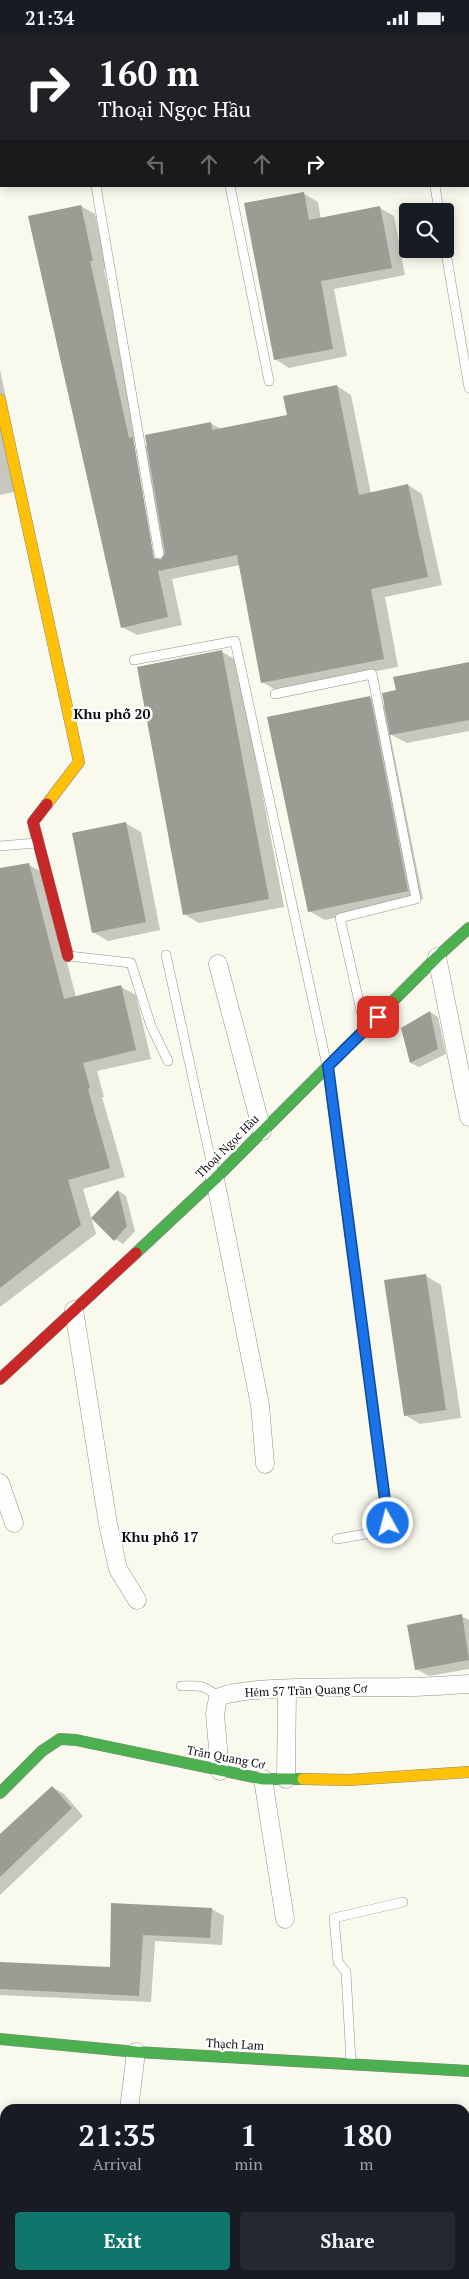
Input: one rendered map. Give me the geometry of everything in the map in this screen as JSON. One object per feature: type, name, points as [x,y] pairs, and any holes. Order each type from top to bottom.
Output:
[{"type":"street","points":[[0,400],[78,762],[33,822],[68,956]]},
{"type":"street","name":"Thoại Ngọc Hầu","points":[[0,1379],[215,1179],[437,957],[469,928]]},
{"type":"street","points":[[437,957],[469,1117]]},
{"type":"street","points":[[218,964],[262,1131]]},
{"type":"street","points":[[215,1179],[260,1405],[265,1464]]},
{"type":"street","points":[[74,1310],[108,1524],[118,1569],[137,1600]]},
{"type":"street","points":[[0,1483],[14,1523]]},
{"type":"street","name":"Hẻm 57 Trần Quang Cơ","points":[[218,1699],[232,1692],[469,1684]]},
{"type":"street","points":[[286,1779],[287,1689]]},
{"type":"street","points":[[218,1699],[215,1714],[220,1771]]},
{"type":"street","name":"Trần Quang Cơ","points":[[0,1793],[42,1751],[60,1739],[76,1740],[264,1779],[349,1780],[469,1772]]},
{"type":"street","points":[[264,1779],[284,1919]]},
{"type":"street","name":"Thạch Lam","points":[[0,2039],[136,2052],[469,2071]]},
{"type":"street","points":[[130,2104],[136,2052]]},
{"type":"lane","points":[[96,187],[159,554]]},
{"type":"lane","points":[[230,187],[268,381]]},
{"type":"lane","points":[[435,187],[438,203]]},
{"type":"lane","points":[[447,258],[469,388]]},
{"type":"lane","points":[[134,660],[235,641],[328,1066],[388,1523],[377,1532],[338,1539]]},
{"type":"lane","points":[[275,694],[372,674],[416,899],[340,918],[366,1029]]},
{"type":"lane","points":[[0,846],[39,843]]},
{"type":"lane","points":[[166,955],[215,1179]]},
{"type":"lane","points":[[68,956],[131,963],[151,1025],[168,1061]]},
{"type":"lane","points":[[181,1686],[199,1685],[212,1691],[218,1699]]},
{"type":"lane","points":[[351,2065],[346,1972],[338,1962],[334,1918],[403,1902]]},
{"type":"building","points":[[304,192],[309,220],[380,206],[392,268],[321,281],[333,349],[274,360],[244,203]]},
{"type":"building","points":[[81,205],[93,261],[90,261],[129,438],[133,437],[154,558],[161,560],[165,553],[145,435],[211,422],[212,430],[287,415],[283,396],[337,385],[359,495],[408,484],[428,577],[371,589],[384,659],[261,683],[237,555],[158,571],[168,617],[121,628],[28,216]]},
{"type":"building","points":[[222,650],[269,899],[183,915],[137,667]]},
{"type":"building","points":[[469,662],[469,720],[390,735],[382,693],[396,690],[393,677]]},
{"type":"building","points":[[370,696],[408,891],[308,912],[267,717]]},
{"type":"building","points":[[126,822],[146,922],[92,933],[72,833]]},
{"type":"building","points":[[29,863],[64,999],[121,985],[136,1050],[83,1063],[90,1088],[88,1089],[110,1168],[68,1180],[81,1225],[0,1288],[0,868]]},
{"type":"building","points":[[430,1011],[438,1049],[410,1063],[401,1028]]},
{"type":"building","points":[[118,1190],[127,1226],[114,1241],[91,1218]]},
{"type":"building","points":[[426,1274],[446,1410],[404,1416],[384,1280]]},
{"type":"building","points":[[462,1614],[469,1660],[415,1670],[407,1625]]},
{"type":"building","points":[[52,1786],[72,1808],[0,1877],[0,1834]]},
{"type":"building","points":[[111,1903],[212,1908],[210,1938],[143,1935],[139,1996],[0,1989],[0,1962],[110,1967]]},
{"type":"traffic: fast","points":[[136,1253],[215,1179],[437,957],[469,928]]},
{"type":"traffic: fast","points":[[0,1793],[42,1751],[60,1739],[76,1740],[263,1779],[303,1779]]},
{"type":"traffic: fast","points":[[0,2039],[136,2052],[469,2071]]},
{"type":"traffic: slow","points":[[0,400],[79,762],[47,804]]},
{"type":"traffic: slow","points":[[303,1779],[349,1780],[469,1772]]},
{"type":"traffic: jam","points":[[47,804],[33,822],[68,956]]},
{"type":"traffic: jam","points":[[0,1379],[136,1253]]},
{"type":"district","name":"Khu phố 20","points":[[112,713]]},
{"type":"district","name":"Khu phố 17","points":[[160,1536]]},
{"type":"route","points":[[378,1017],[328,1066],[388,1523]]}]
